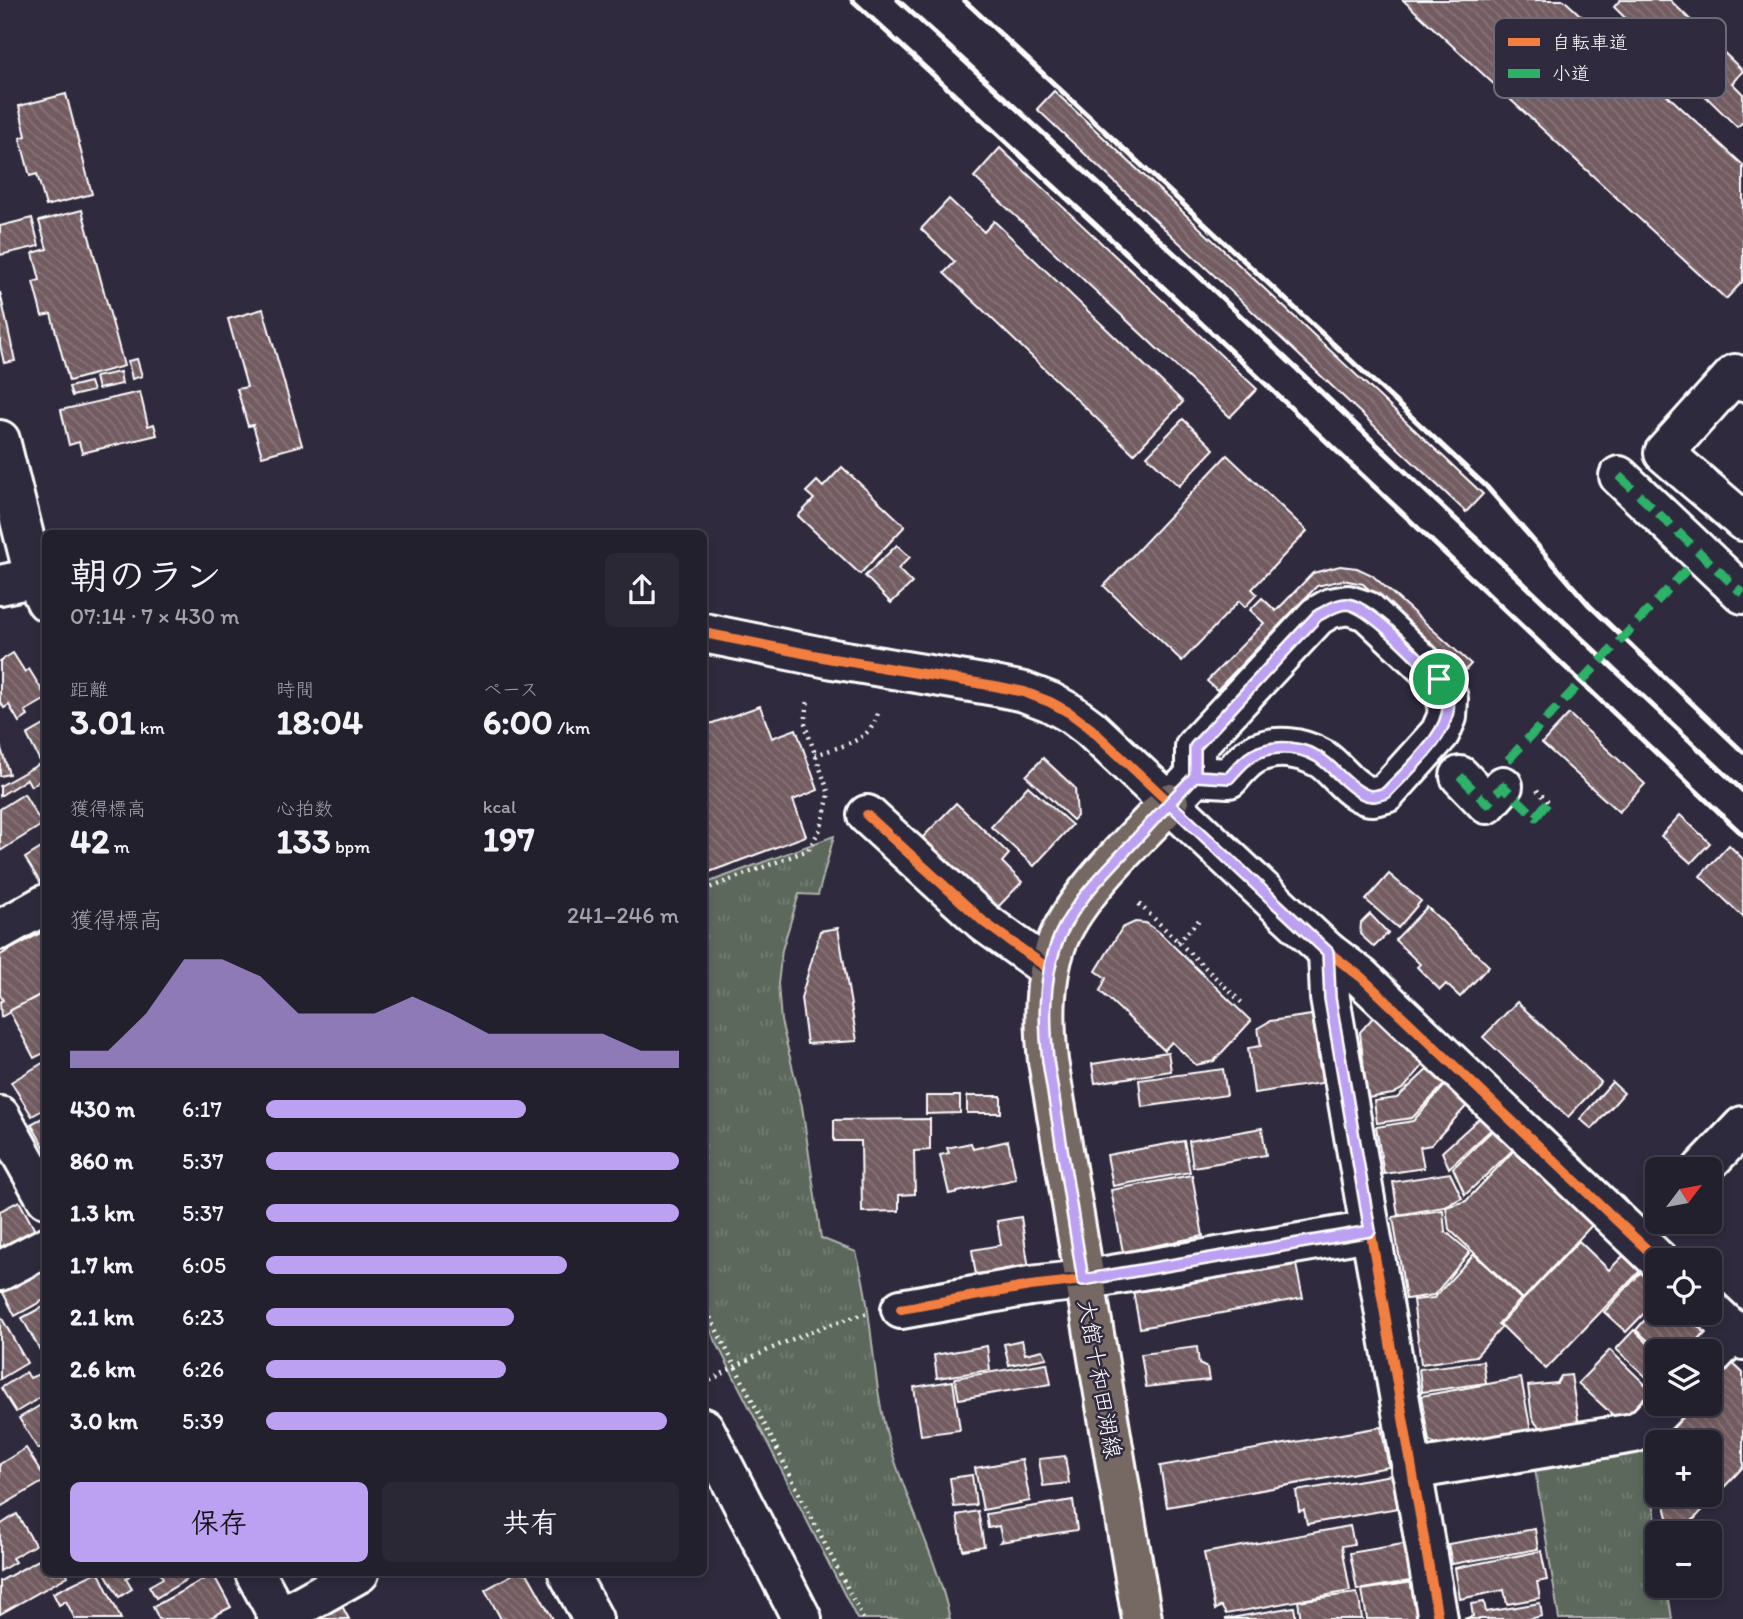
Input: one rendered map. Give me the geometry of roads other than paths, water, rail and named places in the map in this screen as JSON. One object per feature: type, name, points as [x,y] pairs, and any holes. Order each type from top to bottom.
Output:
[{"type":"main road","name":"大館十和田湖線","points":[[1142,1619],[1048,1061],[1045,993],[1057,942],[1081,902],[1169,803]]},
{"type":"street","points":[[1743,382],[1735,374],[1664,453],[1743,521]]},
{"type":"street","points":[[0,440],[31,584]]},
{"type":"street","points":[[1619,476],[1743,594]]},
{"type":"street","points":[[1169,803],[1195,776],[1195,747],[1317,616],[1331,608],[1348,604],[1367,611],[1439,679],[1448,698],[1447,717],[1440,733],[1386,793],[1375,796],[1365,794],[1322,760],[1302,751],[1283,747],[1266,749],[1251,756],[1229,778],[1195,776]]},
{"type":"street","points":[[707,634],[772,648],[1024,692],[1070,713],[1328,952],[1361,976],[1650,1238]]},
{"type":"street","points":[[1460,776],[1487,804],[1503,786]]},
{"type":"street","points":[[867,815],[985,923],[1049,969]]},
{"type":"street","points":[[0,930],[42,906]]},
{"type":"street","points":[[1328,952],[1330,998],[1438,1619]]},
{"type":"street","points":[[0,1116],[42,1191]]},
{"type":"street","points":[[1713,1157],[1743,1126]]},
{"type":"street","points":[[885,1311],[1370,1231]]},
{"type":"street","points":[[0,1271],[42,1249]]},
{"type":"street","points":[[1411,1470],[1634,1433],[1645,1427],[1656,1416]]},
{"type":"street","points":[[707,1434],[802,1619]]},
{"type":"street","points":[[257,1576],[279,1618],[354,1576]]},
{"type":"street","points":[[570,1576],[593,1619]]},
{"type":"railway","points":[[852,0],[1164,288],[1743,835]]},
{"type":"railway","points":[[898,0],[1187,265],[1743,791]]},
{"type":"railway","points":[[964,0],[1487,487],[1589,605],[1743,752]]}]
